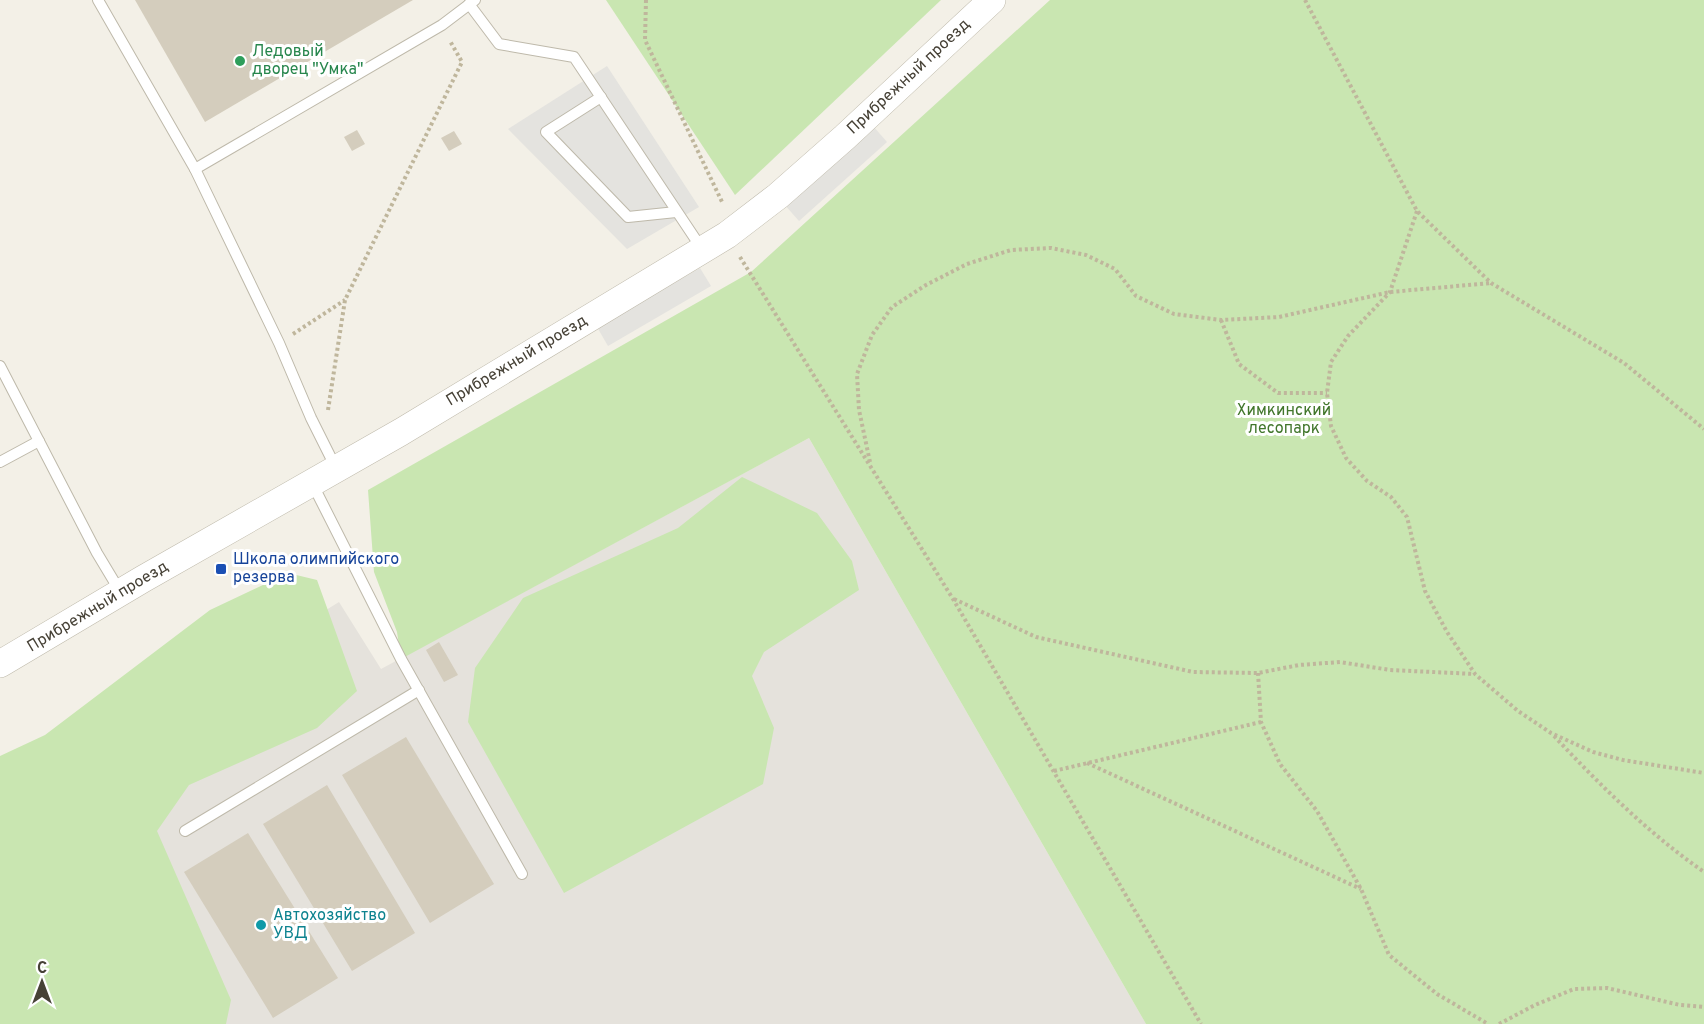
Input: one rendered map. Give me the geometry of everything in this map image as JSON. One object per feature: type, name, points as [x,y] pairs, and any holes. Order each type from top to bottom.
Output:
[{"type":"street","name":"Прибрежный проезд","points":[[0,664],[401,432],[727,235],[778,196],[992,0]]},
{"type":"lane","points":[[98,0],[195,169],[336,469]]},
{"type":"lane","points":[[195,169],[442,25],[472,2],[499,44],[574,57],[702,249]]},
{"type":"lane","points":[[601,97],[546,132],[628,217],[676,212]]},
{"type":"lane","points":[[0,366],[97,554],[121,593]]},
{"type":"lane","points":[[0,462],[39,441]]},
{"type":"lane","points":[[312,483],[396,648],[522,874]]},
{"type":"lane","points":[[185,831],[419,690]]},
{"type":"path","points":[[646,0],[645,40],[726,211]]},
{"type":"path","points":[[1305,0],[1417,211],[1491,283],[1624,363],[1704,429]]},
{"type":"path","points":[[324,443],[345,300],[462,62],[442,25]]},
{"type":"path","points":[[1417,211],[1390,292],[1348,336],[1331,362],[1327,393],[1331,426],[1346,458],[1367,481],[1391,497],[1407,517],[1425,591],[1447,632],[1475,674],[1518,711],[1551,733],[1593,752],[1623,760],[1704,773]]},
{"type":"path","points":[[870,465],[859,410],[856,374],[872,335],[892,307],[926,285],[967,264],[1011,250],[1051,248],[1086,255],[1114,269],[1136,296],[1174,314],[1221,320],[1279,317],[1390,292],[1491,283]]},
{"type":"path","points":[[738,253],[953,599],[1202,1024]]},
{"type":"path","points":[[279,344],[345,300]]},
{"type":"path","points":[[1221,320],[1239,364],[1278,393],[1327,393]]},
{"type":"path","points":[[953,599],[1036,637],[1193,672],[1258,673],[1299,665],[1340,662],[1390,670],[1475,674]]},
{"type":"path","points":[[1258,673],[1261,722],[1280,764],[1317,811],[1361,889],[1389,955],[1437,994],[1488,1024]]},
{"type":"path","points":[[1054,771],[1261,722]]},
{"type":"path","points":[[1551,733],[1598,783],[1673,850],[1704,872]]},
{"type":"path","points":[[1087,763],[1361,889]]},
{"type":"path","points":[[1499,1024],[1535,1005],[1574,989],[1607,988],[1680,1005],[1704,1007]]},
{"type":"shaded area","points":[[607,66],[699,207],[627,249],[508,129]]},
{"type":"shaded area","points":[[873,126],[887,142],[799,221],[784,204]]},
{"type":"shaded area","points":[[700,268],[711,286],[608,346],[597,327]]},
{"type":"shaded area","points":[[809,438],[1146,1024],[0,1024],[0,812],[339,602],[381,669]]},
{"type":"green space","points":[[606,0],[941,0],[735,195]]},
{"type":"green space","name":"Химкинский лесопарк","points":[[1050,0],[1704,0],[1704,1024],[1146,1024],[809,438],[401,659],[397,632],[374,572],[368,490],[751,272]]},
{"type":"green space","points":[[742,477],[817,513],[852,561],[859,590],[764,652],[752,676],[774,728],[763,784],[564,893],[468,722],[475,668],[523,598],[678,528]]},
{"type":"green space","points":[[288,573],[317,580],[357,691],[317,728],[189,785],[157,831],[231,1000],[226,1024],[0,1024],[0,756],[45,735],[210,610]]},
{"type":"building","name":"Ледовый дворец \"Умка\"","points":[[135,0],[413,0],[205,122]]},
{"type":"building","points":[[357,130],[365,144],[352,151],[344,137]]},
{"type":"building","points":[[454,131],[462,144],[449,151],[441,138]]},
{"type":"building","points":[[439,642],[458,675],[444,682],[426,650]]},
{"type":"building","points":[[406,737],[494,884],[430,923],[342,775]]},
{"type":"building","points":[[327,785],[415,933],[352,971],[263,824]]},
{"type":"building","name":"Автохозяйство УВД","points":[[248,833],[338,978],[273,1018],[184,872]]},
{"type":"place","name":"Ледовый дворец \"Умка\"","points":[[240,61]]},
{"type":"place","name":"Школа олимпийского резерва","points":[[221,569]]},
{"type":"place","name":"Автохозяйство УВД","points":[[261,925]]}]
